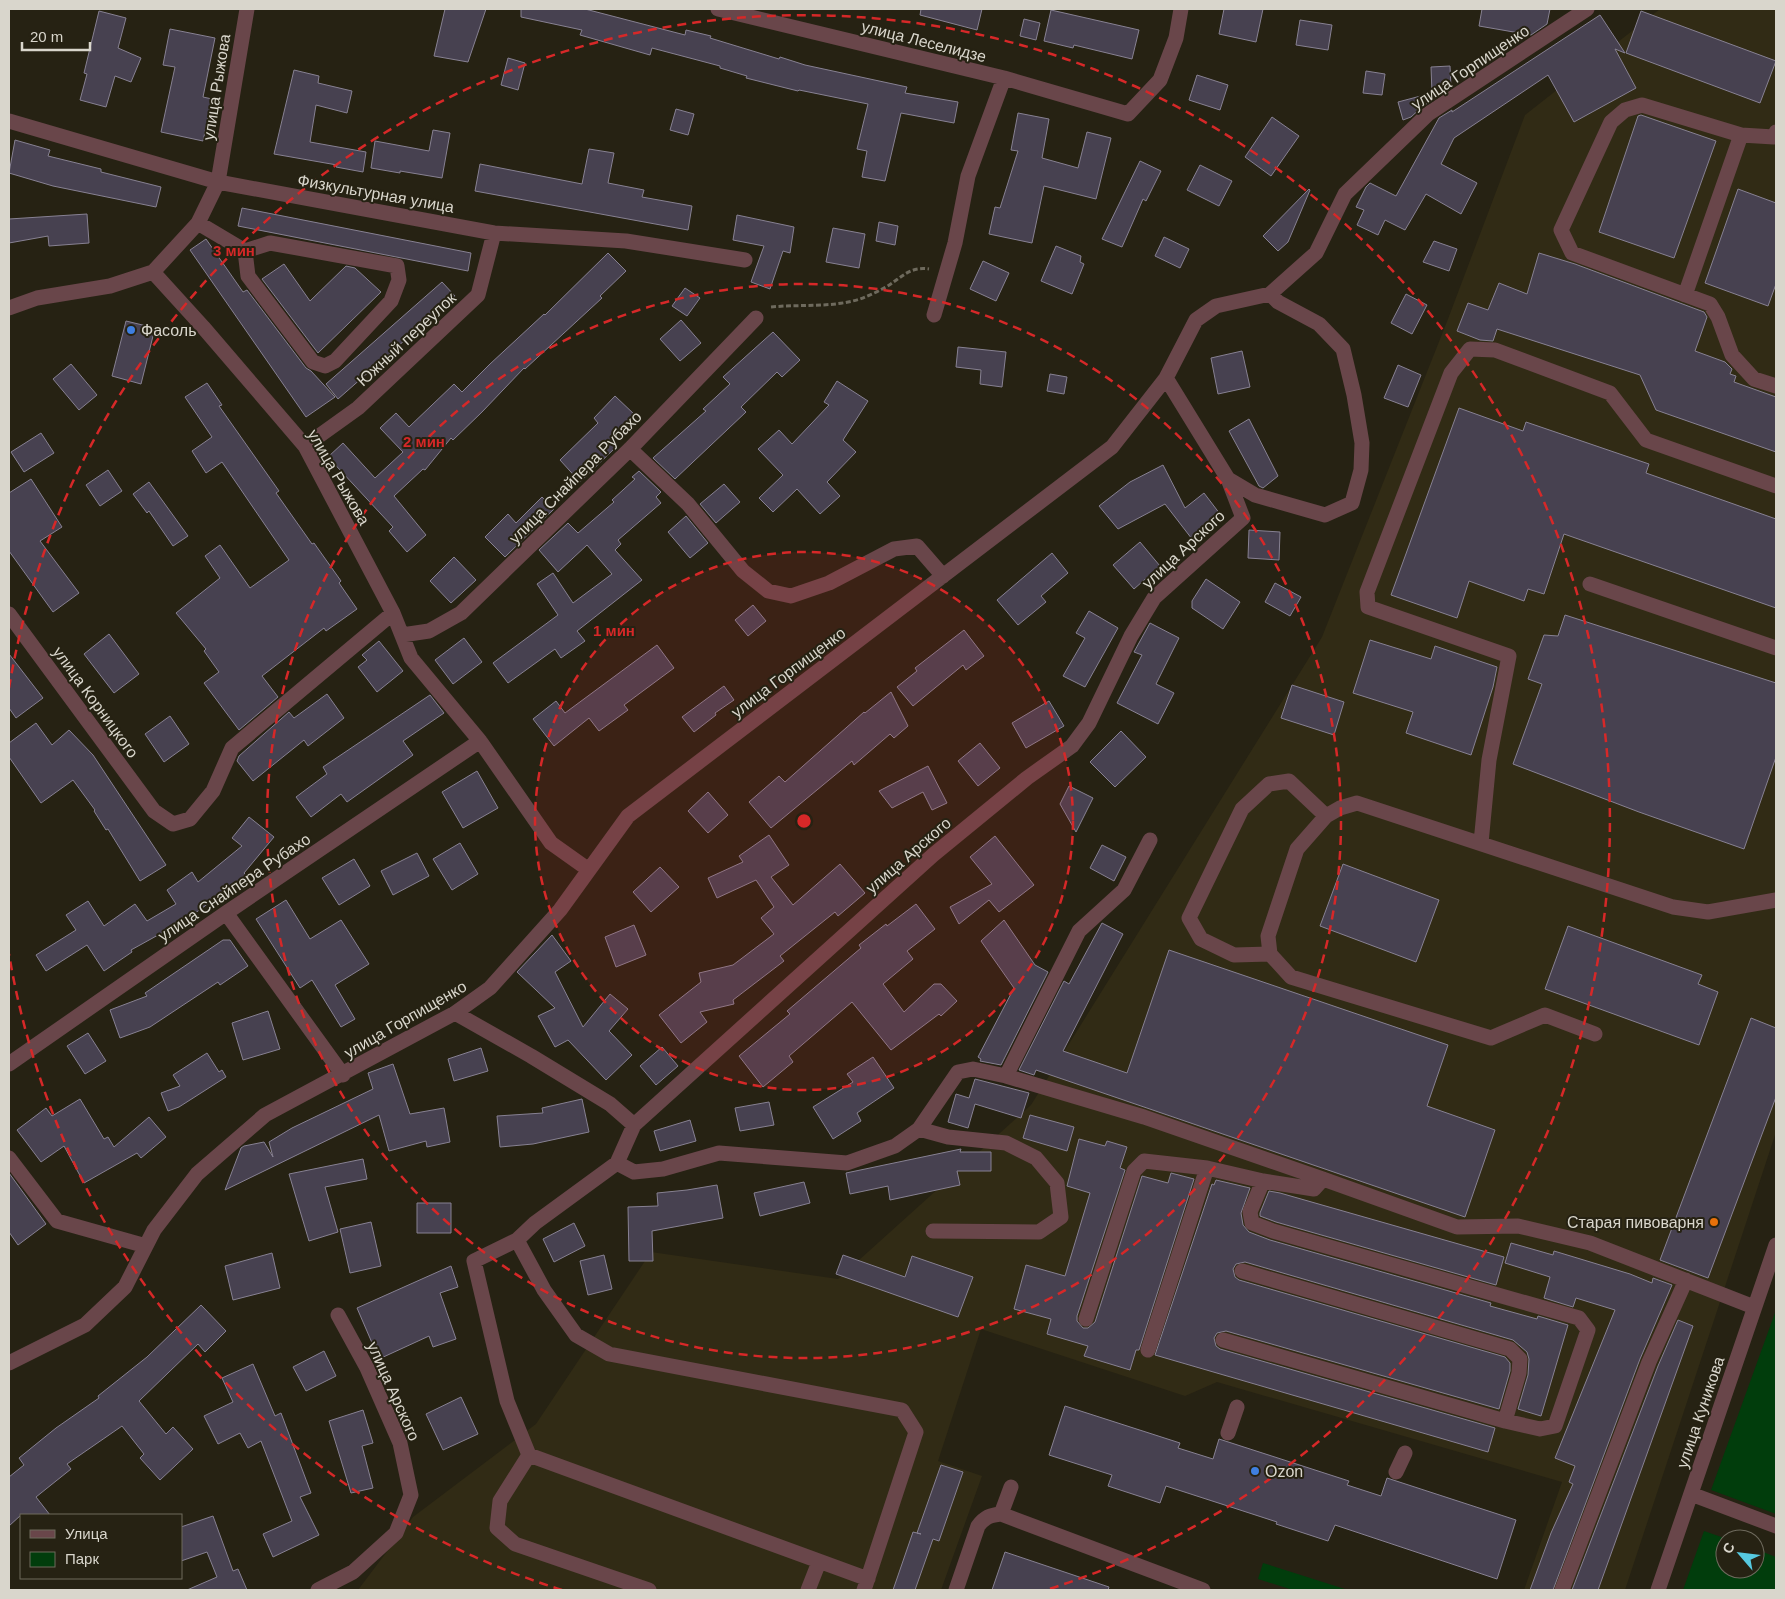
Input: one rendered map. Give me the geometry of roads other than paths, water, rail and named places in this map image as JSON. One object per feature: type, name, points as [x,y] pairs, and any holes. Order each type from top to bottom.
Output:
[{"type":"street","name":"улица Рыжова","points":[[246,9],[218,182],[198,223],[153,272],[305,446],[393,613],[411,658],[480,741],[551,843],[589,870]]},
{"type":"street","name":"улица Леселидзе","points":[[718,9],[1004,78],[1128,114],[1160,80],[1176,38],[1182,9]]},
{"type":"street","name":"улица Горпищенко","points":[[9,1363],[85,1325],[125,1287],[154,1230],[197,1174],[265,1115],[456,1013],[490,988],[560,910],[628,816],[1112,447],[1166,378],[1196,320],[1216,306],[1270,294],[1316,253],[1346,194],[1428,114],[1587,9]]},
{"type":"street","name":"улица Леселидзе","points":[[934,316],[955,243],[968,176],[1004,78]]},
{"type":"street","points":[[1775,136],[1741,135],[1642,105],[1625,110],[1611,122],[1561,230],[1572,253],[1710,304],[1718,317],[1732,355],[1754,379],[1776,386]]},
{"type":"street","name":"Физкультурная улица","points":[[9,122],[218,182],[494,233],[626,242],[745,260]]},
{"type":"street","points":[[1686,295],[1741,135]]},
{"type":"street","points":[[198,223],[245,250],[270,243],[397,266],[399,280],[391,301],[335,361],[325,366],[313,362],[248,276],[245,250]]},
{"type":"street","name":"Южный переулок","points":[[305,446],[358,408],[478,295],[494,233]]},
{"type":"street","points":[[9,308],[37,298],[110,286],[153,272]]},
{"type":"street","points":[[1166,378],[1228,479],[1255,495],[1325,514],[1352,502],[1362,470],[1362,443],[1354,395],[1343,349],[1319,324],[1278,302],[1270,294]]},
{"type":"street","name":"улица Снайпера Рубахо","points":[[402,634],[429,631],[460,614],[630,449],[756,318]]},
{"type":"street","points":[[1481,844],[1489,760],[1509,656],[1368,607],[1367,592],[1451,373],[1470,349],[1495,350],[1610,393],[1646,440],[1776,486]]},
{"type":"street","points":[[630,449],[688,504],[744,571],[768,591],[791,596],[829,582],[894,549],[916,546],[943,576]]},
{"type":"street","name":"улица Арского","points":[[529,1456],[507,1401],[474,1261],[517,1240],[535,1223],[617,1163],[634,1125],[933,855],[1027,778],[1072,746],[1089,723],[1131,636],[1154,598],[1243,518],[1228,479]]},
{"type":"street","points":[[1590,584],[1776,648]]},
{"type":"street","name":"улица Корницкого","points":[[9,614],[154,811],[174,824],[190,819],[213,791],[232,748],[393,613]]},
{"type":"street","name":"улица Снайпера Рубахо","points":[[9,1064],[226,913],[480,741]]},
{"type":"street","points":[[1270,954],[1234,955],[1201,939],[1189,918],[1242,809],[1269,784],[1289,781],[1326,816]]},
{"type":"street","points":[[1596,1034],[1545,1015],[1491,1038],[1291,977],[1270,954],[1268,936],[1298,849],[1326,816],[1340,808],[1357,803],[1673,907],[1708,912],[1776,900]]},
{"type":"street","points":[[1006,1076],[1079,931],[1124,890],[1150,840]]},
{"type":"street","points":[[226,913],[343,1075]]},
{"type":"street","points":[[456,1013],[610,1104],[634,1125]]},
{"type":"street","points":[[617,1163],[634,1172],[662,1169],[719,1153],[847,1163],[895,1146],[919,1129],[958,1072],[972,1069],[1006,1076],[1144,1117],[1457,1227],[1518,1226],[1590,1243],[1754,1307]]},
{"type":"street","points":[[919,1129],[948,1137],[1006,1142],[1036,1158],[1057,1184],[1061,1217],[1039,1232],[933,1231]]},
{"type":"street","points":[[9,1158],[57,1221],[146,1246]]},
{"type":"street","points":[[1086,1319],[1134,1171],[1144,1161],[1207,1168],[1262,1181],[1314,1189],[1323,1179]]},
{"type":"street","points":[[1148,1350],[1207,1168]]},
{"type":"street","points":[[1223,1340],[1505,1421],[1540,1429],[1555,1426],[1588,1330],[1579,1318],[1273,1230],[1252,1222],[1250,1212],[1262,1181]]},
{"type":"street","points":[[517,1240],[544,1290],[576,1335],[609,1354],[902,1410],[916,1432],[866,1585],[819,1562],[529,1456],[500,1501],[497,1528],[515,1544],[650,1590]]},
{"type":"street","name":"улица Куникова","points":[[1658,1590],[1754,1307],[1772,1269],[1776,1245]]},
{"type":"street","points":[[1242,1271],[1510,1349],[1520,1359],[1519,1374],[1505,1421]]},
{"type":"street","points":[[1562,1590],[1649,1362],[1686,1280]]},
{"type":"street","name":"улица Арского","points":[[318,1590],[353,1572],[396,1533],[411,1495],[400,1443],[367,1368],[338,1315]]},
{"type":"street","points":[[1228,1433],[1237,1407]]},
{"type":"street","points":[[1396,1472],[1405,1453]]},
{"type":"street","points":[[1001,1514],[1010,1487]]},
{"type":"street","points":[[1691,1494],[1776,1526]]},
{"type":"street","points":[[956,1590],[978,1526],[984,1518],[992,1514],[1001,1514],[1202,1590]]},
{"type":"street","points":[[808,1590],[819,1562]]},
{"type":"place","name":"Фасоль","points":[[131,330]]},
{"type":"place","name":"Старая пивоварня","points":[[1714,1222]]},
{"type":"place","name":"Ozon","points":[[1255,1471]]}]
